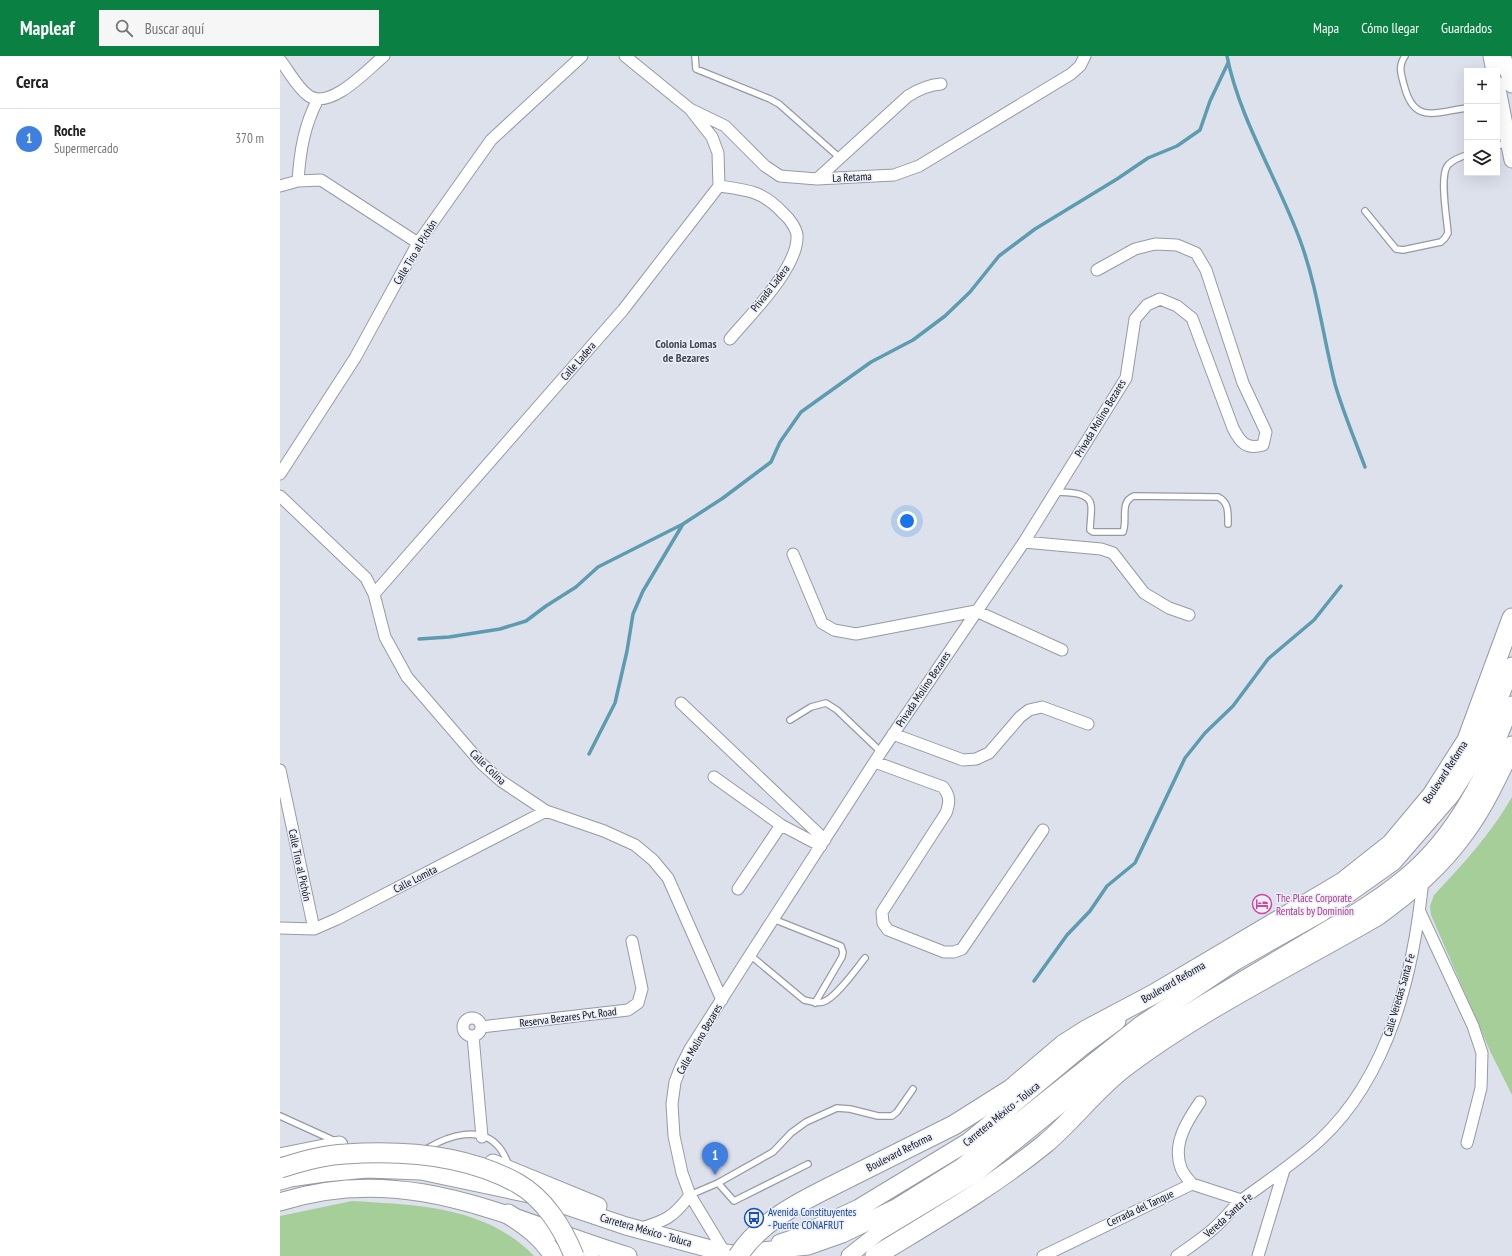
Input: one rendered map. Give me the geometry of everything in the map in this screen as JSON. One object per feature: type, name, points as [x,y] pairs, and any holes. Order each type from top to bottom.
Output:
[{"type":"highway","name":"Boulevard Reforma","points":[[735,1254],[743,1249],[776,1218],[798,1203],[954,1125],[1011,1089],[1064,1044],[1086,1030],[1154,994],[1343,882],[1391,844],[1432,795],[1466,740],[1512,618]]},
{"type":"highway","points":[[875,1256],[974,1196],[1025,1159],[1068,1122],[1124,1068],[1144,1053],[1237,995],[1377,916],[1404,897],[1423,879],[1465,832],[1487,796],[1512,746]]},
{"type":"highway","points":[[280,1168],[311,1159],[344,1154],[404,1154],[430,1156],[465,1164],[492,1172],[518,1184],[538,1200],[552,1215],[568,1241],[558,1249],[508,1214]]},
{"type":"main road","points":[[1492,56],[1507,75]]},
{"type":"main road","points":[[1501,56],[1507,75]]},
{"type":"main road","points":[[1500,114],[1503,145],[1512,160]]},
{"type":"main road","points":[[735,1254],[808,1246],[842,1234],[896,1208],[962,1167],[1142,1024],[1236,960],[1321,913],[1393,862],[1451,795],[1478,752],[1512,666]]},
{"type":"main road","points":[[849,1256],[878,1233],[976,1174],[1066,1101],[1099,1069],[1122,1052],[1364,906],[1394,885],[1416,866],[1437,844],[1468,800],[1483,771],[1512,704]]},
{"type":"main road","name":"Carretera México - Toluca","points":[[280,1181],[324,1173],[367,1169],[421,1171],[534,1195],[632,1227],[735,1254],[792,1239],[859,1208],[968,1142],[1082,1046],[1154,994]]},
{"type":"main road","points":[[280,1157],[313,1149],[343,1145],[410,1146],[480,1158],[513,1170],[604,1209],[632,1227]]},
{"type":"main road","points":[[280,1202],[316,1193],[339,1190],[384,1189],[436,1195],[508,1214],[628,1256]]},
{"type":"main road","points":[[864,1256],[892,1246]]},
{"type":"street","points":[[280,60],[305,92],[318,99],[331,98],[340,93],[384,56]]},
{"type":"street","name":"Calle Tiro al Pichón","points":[[280,474],[355,358],[418,242],[491,140],[582,56]]},
{"type":"street","name":"La Retama","points":[[624,56],[690,109],[725,126],[765,166],[780,176],[817,179],[894,175],[919,166],[1071,74],[1080,66],[1085,56]]},
{"type":"street","points":[[817,179],[908,96],[920,88],[941,84]]},
{"type":"street","points":[[298,181],[304,134],[318,99]]},
{"type":"street","points":[[690,109],[712,137],[718,153],[719,186]]},
{"type":"street","points":[[280,186],[298,181],[321,180],[418,242]]},
{"type":"street","name":"Privada Ladera","points":[[719,186],[750,190],[772,201],[788,217],[797,233],[796,251],[788,268],[730,339]]},
{"type":"street","name":"Calle Ladera","points":[[374,594],[623,310],[719,186]]},
{"type":"street","name":"Privada Molino Bezares","points":[[722,1000],[881,752],[1024,542],[1126,378],[1135,319],[1147,304],[1160,299],[1177,306],[1192,318],[1233,428],[1240,441],[1254,447],[1264,445],[1266,432],[1243,383],[1206,270],[1196,253],[1177,245],[1155,244],[1135,249],[1097,270]]},
{"type":"street","name":"Calle Colina","points":[[280,496],[366,578],[374,594],[385,636],[407,677],[482,764],[501,781],[546,811],[604,831],[635,845],[653,860],[668,878],[722,1000]]},
{"type":"street","points":[[1024,542],[1101,550],[1113,553],[1144,593],[1169,608],[1189,615]]},
{"type":"street","points":[[793,554],[822,623],[834,630],[856,634],[976,612],[1062,650]]},
{"type":"street","points":[[681,703],[823,843]]},
{"type":"street","points":[[893,734],[963,760],[976,759],[989,753],[1020,717],[1029,710],[1042,707],[1088,724]]},
{"type":"street","points":[[875,762],[943,787],[949,794],[949,805],[946,813],[882,912],[883,923],[888,930],[944,952],[954,952],[962,949],[1043,830]]},
{"type":"street","name":"Calle Tiro al Pichón","points":[[280,770],[283,802],[314,929]]},
{"type":"street","points":[[714,777],[781,825],[823,843]]},
{"type":"street","name":"Calle Lomita","points":[[280,928],[314,929],[337,919],[546,811]]},
{"type":"street","points":[[738,890],[781,825]]},
{"type":"street","name":"Calle Veredas Santa Fe","points":[[1284,1170],[1320,1140],[1359,1095],[1377,1062],[1394,1020],[1400,999],[1420,912],[1423,879]]},
{"type":"street","points":[[1420,912],[1473,1026],[1482,1053],[1481,1088],[1467,1143]]},
{"type":"street","name":"Reserva Bezares Pvt. Road","points":[[482,1137],[473,1036],[467,1035],[463,1030],[465,1022],[474,1019],[479,1022],[481,1027],[628,1010],[638,1003],[642,990],[632,941]]},
{"type":"street","name":"Calle Molino Bezares","points":[[722,1000],[690,1049],[675,1082],[672,1104],[674,1136],[690,1195],[735,1254]]},
{"type":"street","points":[[473,1036],[480,1032],[481,1027]]},
{"type":"street","points":[[1200,1102],[1182,1128],[1178,1153],[1181,1169],[1192,1184],[1242,1200]]},
{"type":"street","points":[[1258,1256],[1284,1170]]},
{"type":"street","name":"Vereda Santa Fe","points":[[1177,1256],[1213,1230],[1242,1200],[1284,1170]]},
{"type":"street","name":"Cerrada del Tanque","points":[[1043,1256],[1192,1184]]},
{"type":"street","points":[[632,1227],[658,1223],[674,1214],[690,1195]]},
{"type":"lane","points":[[695,56],[696,69],[779,104],[840,158]]},
{"type":"lane","points":[[1405,56],[1400,70],[1407,96],[1414,109],[1419,112],[1427,113],[1464,108]]},
{"type":"lane","points":[[1365,211],[1396,249],[1403,250],[1441,242],[1446,238],[1448,233],[1444,178],[1447,166],[1456,159],[1464,156]]},
{"type":"lane","points":[[1055,492],[1078,494],[1089,500],[1091,505],[1090,530],[1093,532],[1123,532],[1125,526],[1125,504],[1128,498],[1134,496],[1218,497],[1225,501],[1227,506],[1228,524]]},
{"type":"lane","points":[[790,720],[811,707],[826,703],[837,710],[881,752]]},
{"type":"lane","points":[[774,919],[841,946],[843,952],[842,957],[815,1003]]},
{"type":"lane","points":[[750,955],[804,1000],[815,1003],[824,1002],[835,993],[865,958]]},
{"type":"lane","points":[[690,1195],[718,1183],[774,1152],[791,1133],[806,1122],[837,1108],[850,1108],[878,1116],[892,1116],[897,1112],[913,1089]]},
{"type":"lane","points":[[280,1116],[343,1145]]},
{"type":"lane","points":[[428,1148],[442,1139],[457,1134],[482,1137],[491,1140],[498,1146],[513,1170]]},
{"type":"lane","points":[[718,1183],[734,1201],[808,1164]]},
{"type":"lane","points":[[558,1249],[596,1256]]},
{"type":"green space","points":[[1512,797],[1512,1095],[1490,1051],[1431,915],[1430,906],[1434,895],[1486,836]]},
{"type":"green space","points":[[352,1201],[401,1204],[449,1211],[494,1227],[515,1239],[534,1256],[280,1256],[280,1216]]},
{"type":"waterway","points":[[1227,56],[1240,102],[1291,217],[1306,257],[1335,384],[1365,467]]},
{"type":"waterway","points":[[419,639],[449,637],[500,629],[526,621],[576,587],[598,567],[683,524],[723,498],[771,462],[780,442],[801,412],[871,362],[913,340],[945,316],[970,292],[999,256],[1035,229],[1117,179],[1148,158],[1177,146],[1200,130],[1210,101],[1228,63]]},
{"type":"waterway","points":[[589,754],[615,703],[627,651],[633,614],[643,591],[683,524]]},
{"type":"waterway","points":[[1034,981],[1067,935],[1090,911],[1107,886],[1135,863],[1185,758],[1205,733],[1233,706],[1268,659],[1314,620],[1341,586]]},
{"type":"place","name":"The Place Corporate Rentals by Dominion","points":[[1262,904]]},
{"type":"place","name":"Roche","points":[[715,1175]]},
{"type":"place","name":"Avenida Constituyentes - Puente CONAFRUT","points":[[754,1218]]},
{"type":"district","name":"Colonia Lomas de Bezares","points":[[686,350]]}]
